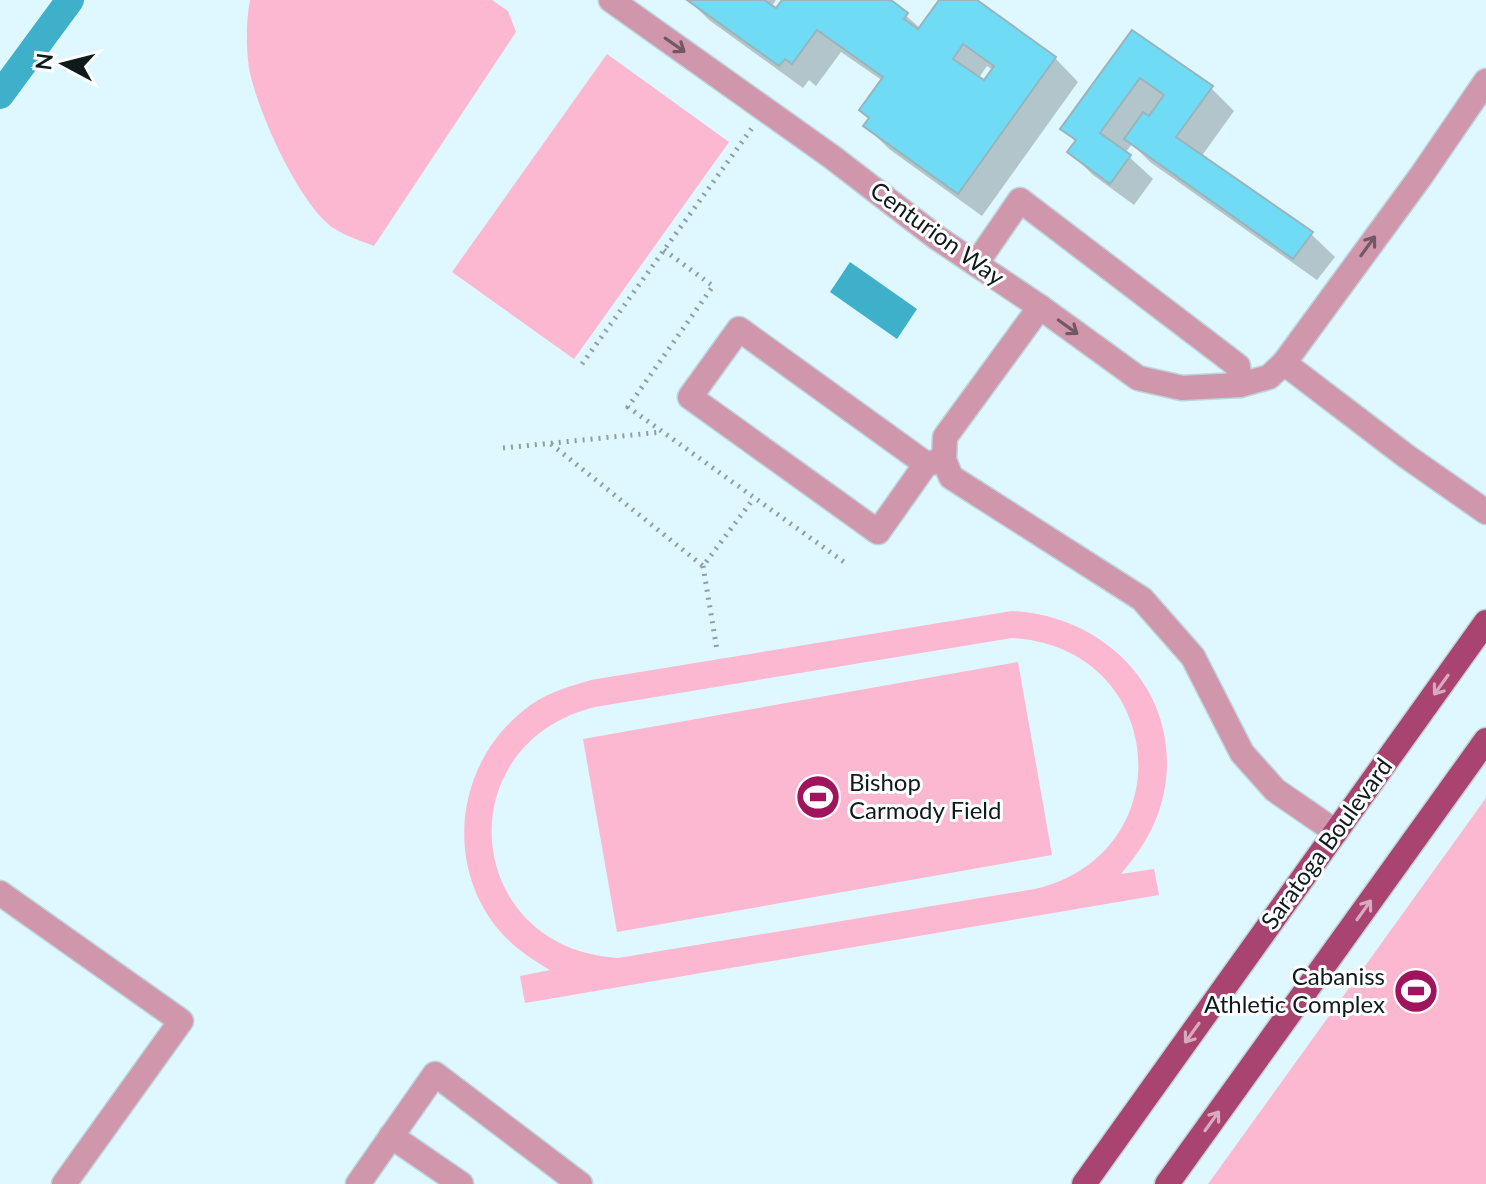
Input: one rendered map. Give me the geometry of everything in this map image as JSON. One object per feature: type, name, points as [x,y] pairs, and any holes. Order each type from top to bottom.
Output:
[{"type":"main road","name":"Saratoga Boulevard","points":[[1084,1184],[1486,622]]},
{"type":"main road","points":[[1167,1184],[1486,740]]},
{"type":"lane","name":"Centurion Way","points":[[611,0],[1138,378],[1182,388],[1253,383],[1269,377],[1284,363],[1421,176],[1486,81]]},
{"type":"lane","points":[[976,264],[1020,200],[1238,366],[1240,385]]},
{"type":"lane","points":[[1040,307],[945,437],[935,462],[878,532],[690,397],[739,329],[935,462],[951,477],[1142,599],[1193,657],[1242,753],[1275,790],[1336,832]]},
{"type":"lane","points":[[1284,363],[1406,456],[1486,512]]},
{"type":"lane","points":[[0,893],[181,1021],[64,1184]]},
{"type":"lane","points":[[358,1184],[435,1074],[580,1184]]},
{"type":"lane","points":[[391,1136],[461,1184]]},
{"type":"path","points":[[582,364],[765,109]]},
{"type":"path","points":[[503,448],[663,432]]},
{"type":"path","points":[[551,444],[703,566],[717,650]]},
{"type":"path","points":[[703,566],[754,498]]},
{"type":"shaded area","points":[[250,0],[492,0],[508,11],[516,32],[374,246],[335,229],[308,200],[294,179],[270,131],[253,86],[247,51]]},
{"type":"shaded area","points":[[607,54],[729,142],[574,359],[452,272]]},
{"type":"shaded area","points":[[1012,611],[1049,617],[1083,630],[1113,649],[1137,674],[1155,703],[1165,737],[1167,773],[1152,828],[1121,874],[1154,869],[1159,895],[525,1003],[520,976],[550,970],[506,938],[478,898],[468,869],[464,840],[466,811],[473,782],[485,756],[502,731],[539,700],[591,680]],"holes":[[[1012,638],[1064,650],[1102,676],[1127,712],[1138,753],[1135,796],[1116,836],[1083,868],[1035,889],[618,958],[566,946],[528,920],[503,884],[492,843],[495,800],[514,761],[547,728],[595,707]]]},
{"type":"shaded area","name":"Bishop Carmody Field","points":[[1018,662],[1052,855],[617,932],[583,739]]},
{"type":"shaded area","name":"Cabaniss Athletic Complex","points":[[1486,798],[1486,1184],[1208,1184]]},
{"type":"water","points":[[850,262],[917,309],[897,339],[830,292]]},
{"type":"building","points":[[687,0],[764,0],[776,8],[782,0],[891,0],[908,13],[904,19],[918,29],[939,0],[977,0],[1056,57],[958,194],[863,126],[869,118],[859,110],[883,77],[817,30],[792,64],[785,59],[779,66]],"holes":[[[963,44],[994,66],[984,80],[953,59]]]},
{"type":"building","points":[[1132,30],[1213,86],[1176,137],[1313,232],[1293,259],[1124,139],[1143,112],[1149,116],[1164,95],[1140,78],[1100,133],[1131,155],[1110,184],[1067,152],[1076,140],[1060,129]]},
{"type":"waterway","points":[[0,95],[70,0]]},
{"type":"place","name":"Bishop Carmody Field","points":[[818,797]]},
{"type":"place","name":"Cabaniss Athletic Complex","points":[[1416,991]]}]
